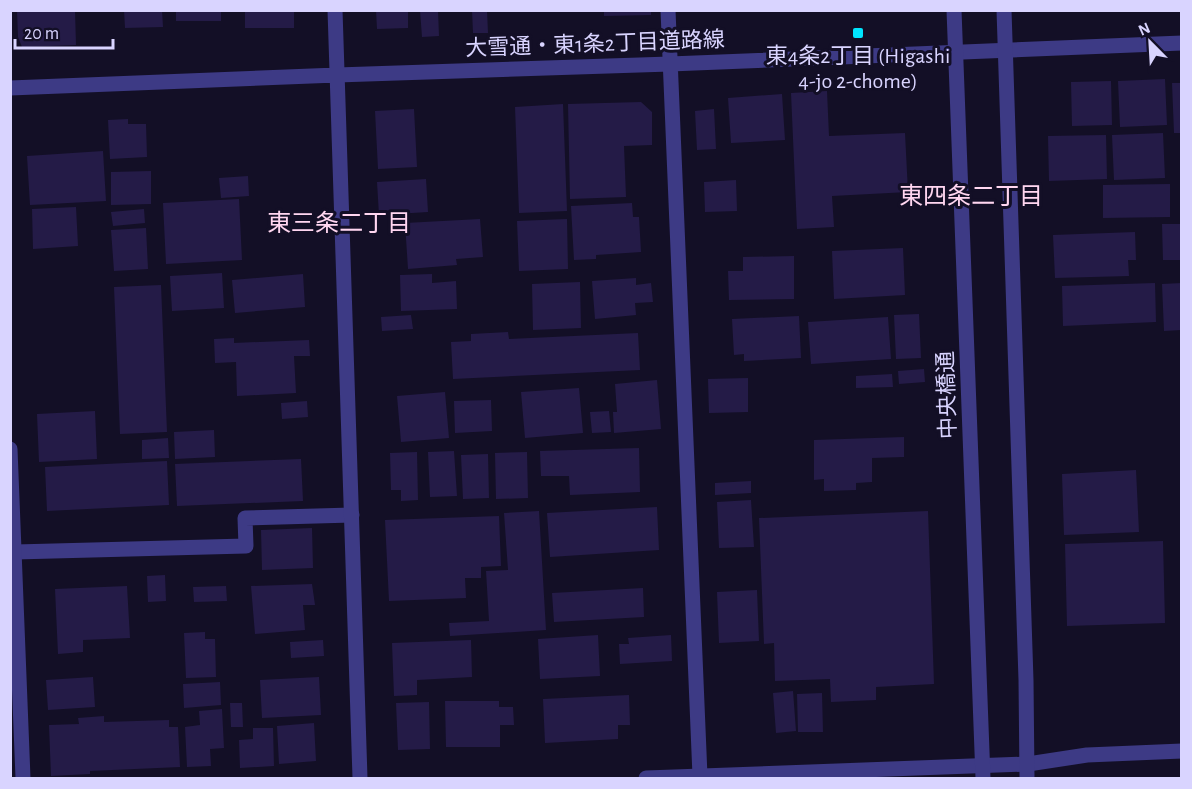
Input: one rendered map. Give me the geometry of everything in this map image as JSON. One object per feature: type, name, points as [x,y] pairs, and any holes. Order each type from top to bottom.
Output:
[{"type":"street","points":[[335,10],[360,778]]},
{"type":"street","points":[[668,10],[700,776]]},
{"type":"street","name":"中央橋通","points":[[954,10],[983,772]]},
{"type":"street","points":[[1004,10],[1028,771]]},
{"type":"street","name":"大雪通・東1条2丁目道路線","points":[[10,88],[1182,43]]},
{"type":"street","points":[[10,449],[23,778]]},
{"type":"street","points":[[15,552],[246,546],[245,519],[352,515]]},
{"type":"street","points":[[646,778],[1028,771],[1087,755],[1182,751]]},
{"type":"building","points":[[17,10],[75,10],[76,45],[22,47],[18,37]]},
{"type":"building","points":[[124,10],[162,10],[163,27],[125,28]]},
{"type":"building","points":[[176,10],[221,10],[221,21],[176,21]]},
{"type":"building","points":[[245,10],[294,10],[294,28],[245,28]]},
{"type":"building","points":[[376,10],[408,10],[408,28],[377,29]]},
{"type":"building","points":[[420,10],[438,10],[439,36],[422,37]]},
{"type":"building","points":[[472,10],[487,10],[488,33],[473,33]]},
{"type":"building","points":[[604,10],[651,10],[651,15],[604,16]]},
{"type":"building","points":[[1165,79],[1167,125],[1120,127],[1118,81]]},
{"type":"building","points":[[1111,81],[1112,125],[1072,126],[1071,82]]},
{"type":"building","points":[[1172,83],[1182,83],[1182,133],[1174,133]]},
{"type":"building","points":[[827,91],[829,136],[905,133],[908,192],[832,196],[834,227],[797,229],[791,93]]},
{"type":"building","points":[[782,94],[785,140],[731,143],[728,98]]},
{"type":"building","points":[[641,102],[652,112],[652,145],[624,146],[626,197],[570,199],[568,104]]},
{"type":"building","points":[[563,104],[567,211],[519,213],[515,107]]},
{"type":"building","points":[[414,109],[417,167],[378,169],[375,111]]},
{"type":"building","points":[[714,109],[716,149],[697,150],[695,111]]},
{"type":"building","points":[[128,119],[128,124],[146,124],[147,157],[110,159],[108,120]]},
{"type":"building","points":[[1163,133],[1165,178],[1114,180],[1112,135]]},
{"type":"building","points":[[1106,135],[1107,179],[1049,181],[1048,136]]},
{"type":"building","points":[[103,151],[106,201],[30,205],[27,156]]},
{"type":"building","points":[[151,171],[151,204],[111,205],[111,172]]},
{"type":"building","points":[[248,176],[249,196],[221,198],[219,178]]},
{"type":"building","points":[[426,179],[428,212],[379,215],[377,182]]},
{"type":"building","points":[[736,180],[737,211],[705,212],[704,182]]},
{"type":"building","points":[[1170,184],[1170,217],[1103,218],[1103,185]]},
{"type":"building","points":[[239,199],[242,260],[166,264],[163,203]]},
{"type":"building","points":[[632,203],[633,217],[639,217],[641,252],[596,255],[596,259],[574,260],[571,206]]},
{"type":"building","points":[[76,207],[78,246],[33,249],[32,209]]},
{"type":"building","points":[[144,209],[145,223],[113,226],[111,212]]},
{"type":"building","points":[[480,219],[483,257],[456,259],[457,265],[408,269],[405,223]]},
{"type":"building","points":[[567,219],[568,269],[519,271],[517,221]]},
{"type":"building","points":[[1162,224],[1182,224],[1182,260],[1163,260]]},
{"type":"building","points":[[146,228],[148,269],[114,271],[111,230]]},
{"type":"building","points":[[1135,232],[1136,260],[1128,260],[1129,276],[1055,278],[1053,235]]},
{"type":"building","points":[[903,248],[905,295],[834,299],[832,251]]},
{"type":"building","points":[[794,256],[794,299],[729,300],[728,271],[743,271],[743,257]]},
{"type":"building","points":[[222,273],[224,308],[172,311],[170,276]]},
{"type":"building","points":[[303,274],[305,307],[235,313],[232,280]]},
{"type":"building","points":[[432,274],[432,283],[456,281],[457,309],[401,311],[400,275]]},
{"type":"building","points":[[636,278],[636,285],[651,283],[653,302],[635,303],[636,315],[595,319],[592,281]]},
{"type":"building","points":[[580,282],[581,328],[533,330],[532,284]]},
{"type":"building","points":[[1155,283],[1156,322],[1063,326],[1062,286]]},
{"type":"building","points":[[1182,283],[1181,330],[1164,331],[1162,284]]},
{"type":"building","points":[[161,285],[167,432],[120,434],[114,287]]},
{"type":"building","points":[[919,314],[921,358],[896,359],[894,315]]},
{"type":"building","points":[[411,315],[413,329],[382,331],[381,317]]},
{"type":"building","points":[[799,316],[801,358],[744,361],[744,354],[734,355],[732,319]]},
{"type":"building","points":[[888,317],[891,359],[811,364],[808,322]]},
{"type":"building","points":[[508,332],[509,339],[638,333],[640,370],[453,379],[451,342],[471,341],[471,334]]},
{"type":"building","points":[[234,338],[234,343],[309,340],[310,356],[294,356],[296,393],[237,396],[236,362],[215,363],[214,339]]},
{"type":"building","points":[[924,369],[925,382],[899,384],[898,371]]},
{"type":"building","points":[[892,374],[893,387],[856,388],[856,376]]},
{"type":"building","points":[[748,378],[748,412],[709,413],[708,379]]},
{"type":"building","points":[[657,380],[661,429],[614,433],[613,412],[617,412],[615,384]]},
{"type":"building","points":[[579,388],[583,433],[525,438],[521,392]]},
{"type":"building","points":[[445,392],[449,438],[401,442],[397,396]]},
{"type":"building","points":[[491,400],[492,431],[455,433],[454,401]]},
{"type":"building","points":[[307,401],[308,417],[282,419],[281,403]]},
{"type":"building","points":[[95,411],[97,459],[39,462],[37,414]]},
{"type":"building","points":[[609,411],[611,432],[592,433],[590,412]]},
{"type":"building","points":[[214,430],[215,457],[175,459],[174,432]]},
{"type":"building","points":[[904,437],[904,457],[872,458],[872,482],[856,483],[856,490],[824,491],[824,479],[814,480],[814,440]]},
{"type":"building","points":[[168,438],[169,458],[142,459],[142,440]]},
{"type":"building","points":[[639,448],[640,492],[570,495],[569,476],[541,476],[540,451]]},
{"type":"building","points":[[454,451],[457,496],[430,497],[428,452]]},
{"type":"building","points":[[417,452],[418,500],[401,501],[401,490],[391,490],[390,453]]},
{"type":"building","points":[[527,452],[528,498],[496,499],[495,453]]},
{"type":"building","points":[[488,454],[489,498],[463,499],[461,455]]},
{"type":"building","points":[[301,459],[303,501],[177,506],[175,464]]},
{"type":"building","points":[[167,461],[169,505],[47,511],[45,467]]},
{"type":"building","points":[[1136,470],[1139,532],[1064,535],[1062,474]]},
{"type":"building","points":[[751,481],[751,493],[715,495],[715,483]]},
{"type":"building","points":[[751,500],[754,547],[719,548],[717,502]]},
{"type":"building","points":[[657,507],[659,550],[550,557],[547,513]]},
{"type":"building","points":[[539,511],[546,630],[450,636],[449,623],[489,621],[486,571],[508,570],[504,513]]},
{"type":"building","points":[[928,511],[934,684],[876,687],[876,700],[831,702],[830,679],[775,681],[774,643],[764,644],[759,518]]},
{"type":"building","points":[[499,516],[501,566],[481,567],[481,578],[465,578],[466,598],[389,601],[385,520]]},
{"type":"building","points":[[312,528],[313,568],[262,570],[261,530]]},
{"type":"building","points":[[1163,541],[1165,623],[1067,626],[1065,544]]},
{"type":"building","points":[[165,575],[166,601],[148,602],[147,576]]},
{"type":"building","points":[[312,584],[315,605],[303,605],[305,630],[255,634],[251,586]]},
{"type":"building","points":[[127,586],[130,638],[83,640],[83,652],[58,654],[55,589]]},
{"type":"building","points":[[226,586],[227,601],[194,602],[193,587]]},
{"type":"building","points":[[643,588],[644,617],[554,622],[552,593]]},
{"type":"building","points":[[757,590],[759,641],[719,643],[717,592]]},
{"type":"building","points":[[205,632],[205,639],[215,639],[216,677],[186,678],[184,633]]},
{"type":"building","points":[[598,635],[600,676],[540,679],[538,639]]},
{"type":"building","points":[[671,635],[672,661],[620,664],[619,644],[629,644],[628,638]]},
{"type":"building","points":[[323,640],[324,656],[291,658],[290,642]]},
{"type":"building","points":[[471,640],[472,677],[417,680],[417,695],[394,696],[392,643]]},
{"type":"building","points":[[93,677],[95,707],[48,710],[46,680]]},
{"type":"building","points":[[319,677],[321,715],[262,718],[260,680]]},
{"type":"building","points":[[220,682],[221,705],[184,708],[183,684]]},
{"type":"building","points":[[793,691],[796,731],[776,733],[773,693]]},
{"type":"building","points":[[822,693],[823,732],[798,732],[797,694]]},
{"type":"building","points":[[629,695],[630,725],[618,725],[618,739],[545,743],[543,699]]},
{"type":"building","points":[[445,701],[499,701],[499,707],[513,707],[514,725],[500,725],[500,747],[446,747]]},
{"type":"building","points":[[429,702],[430,749],[398,750],[396,703]]},
{"type":"building","points":[[230,703],[242,703],[243,727],[231,727]]},
{"type":"building","points":[[222,709],[224,748],[210,749],[211,766],[187,767],[185,727],[200,725],[199,711]]},
{"type":"building","points":[[104,716],[104,722],[169,720],[169,727],[178,727],[180,767],[90,771],[90,774],[51,776],[49,725],[79,724],[78,718]]},
{"type":"building","points":[[314,723],[316,761],[279,764],[277,726]]},
{"type":"building","points":[[253,728],[273,728],[274,766],[240,768],[239,740],[253,739]]},
{"type":"place","name":"東4条2丁目 (Higashi 4-jo 2-chome)","points":[[858,33]]},
{"type":"district","name":"東四条二丁目","points":[[971,197]]},
{"type":"district","name":"東三条二丁目","points":[[339,224]]}]
